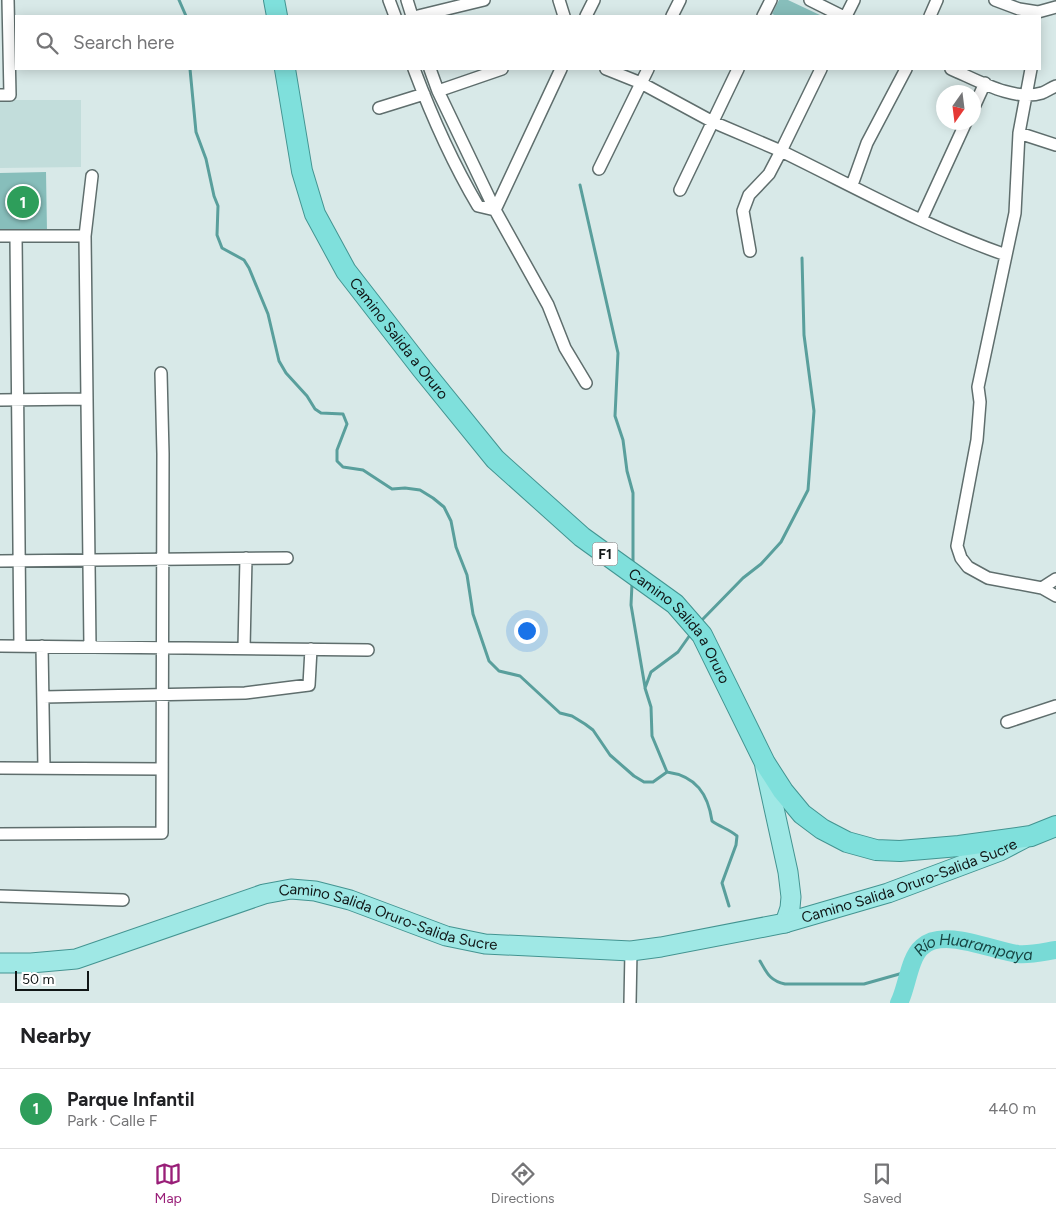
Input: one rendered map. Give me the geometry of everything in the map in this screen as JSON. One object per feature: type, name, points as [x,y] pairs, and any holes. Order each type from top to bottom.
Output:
[{"type":"highway","points":[[274,0],[277,15]]},
{"type":"highway","name":"Camino Salida a Oruro","points":[[286,70],[302,171],[315,214],[346,271],[422,370],[495,459],[582,537],[676,604],[702,635],[765,763],[783,791],[802,814],[822,830],[846,842],[876,850],[900,851],[959,846],[1031,836],[1056,826]]},
{"type":"main road","name":"Camino Salida Oruro-Salida Sucre","points":[[765,763],[788,872],[791,897],[785,923]]},
{"type":"main road","name":"Camino Salida Oruro-Salida Sucre","points":[[0,963],[31,963],[76,959],[264,894],[291,889],[315,891],[350,900],[446,936],[486,944],[630,951],[661,947],[785,923],[888,894],[1000,851],[1031,836]]},
{"type":"street","points":[[5,95],[8,0]]},
{"type":"street","points":[[389,0],[395,15]]},
{"type":"street","points":[[407,0],[412,15]]},
{"type":"street","points":[[422,15],[484,0]]},
{"type":"street","points":[[559,0],[564,15]]},
{"type":"street","points":[[586,15],[594,0]]},
{"type":"street","points":[[672,15],[680,0]]},
{"type":"street","points":[[764,15],[771,0]]},
{"type":"street","points":[[810,0],[840,15]]},
{"type":"street","points":[[846,15],[854,0]]},
{"type":"street","points":[[930,15],[937,0]]},
{"type":"street","points":[[995,0],[1038,14],[1056,7]]},
{"type":"street","points":[[1035,0],[1038,14]]},
{"type":"street","points":[[414,70],[456,169],[478,206],[495,210]]},
{"type":"street","points":[[430,70],[438,91],[495,210],[548,306],[566,348],[586,383]]},
{"type":"street","points":[[438,91],[499,70]]},
{"type":"street","points":[[495,210],[562,70]]},
{"type":"street","points":[[608,70],[641,83],[713,122],[781,151],[921,220],[986,248],[1006,254]]},
{"type":"street","points":[[599,169],[648,70]]},
{"type":"street","points":[[680,190],[738,70]]},
{"type":"street","points":[[750,251],[744,211],[749,195],[769,174],[820,70]]},
{"type":"street","points":[[852,185],[867,143],[905,70]]},
{"type":"street","points":[[953,70],[1008,93],[1028,95],[1042,93],[1056,86]]},
{"type":"street","points":[[1031,70],[1028,95],[1019,134],[1015,213],[978,387],[980,402],[978,440],[957,546],[961,558],[968,567],[988,578],[1042,588],[1056,596]]},
{"type":"street","points":[[981,92],[985,83]]},
{"type":"street","points":[[379,108],[424,94]]},
{"type":"street","points":[[921,220],[962,130]]},
{"type":"street","points":[[1019,134],[1056,145]]},
{"type":"street","points":[[90,646],[85,236],[92,176]]},
{"type":"street","points":[[0,236],[85,236]]},
{"type":"street","points":[[16,236],[20,646]]},
{"type":"street","points":[[0,834],[162,833],[163,454],[161,372]]},
{"type":"street","points":[[0,400],[87,398]]},
{"type":"street","points":[[244,648],[246,558]]},
{"type":"street","points":[[0,561],[287,558]]},
{"type":"street","points":[[1042,588],[1056,579]]},
{"type":"street","points":[[0,646],[368,650]]},
{"type":"street","points":[[42,646],[44,768]]},
{"type":"street","points":[[43,697],[245,693],[309,685],[311,649]]},
{"type":"street","points":[[1007,722],[1056,706]]},
{"type":"street","points":[[0,768],[162,769]]},
{"type":"street","points":[[0,896],[123,900]]},
{"type":"street","points":[[630,951],[630,1003]]},
{"type":"shaded area","points":[[779,0],[788,0],[820,15],[774,15],[772,14]]},
{"type":"shaded area","points":[[0,100],[81,100],[81,167],[0,168]]},
{"type":"shaded area","points":[[46,172],[47,231],[0,232],[0,173]]},
{"type":"waterway","points":[[179,0],[186,15]]},
{"type":"waterway","points":[[190,70],[196,132],[206,159],[218,206],[217,235],[222,248],[244,260],[249,268],[268,314],[279,361],[286,373],[307,396],[315,409],[321,413],[343,414],[347,424],[337,450],[337,461],[343,467],[363,470],[392,489],[420,490],[444,507],[451,521],[456,547],[467,575],[473,614],[489,661],[499,671],[520,676],[560,713],[572,716],[593,730],[610,755],[634,776],[644,782],[653,782],[667,772],[686,778],[699,788],[704,795],[712,821],[737,836],[736,845],[722,883],[729,906]]},
{"type":"waterway","points":[[580,185],[618,353],[615,416],[623,440],[627,471],[633,493],[633,563]]},
{"type":"waterway","points":[[701,621],[743,578],[761,564],[781,542],[808,490],[814,411],[804,335],[802,258]]},
{"type":"waterway","points":[[632,584],[631,605],[645,687]]},
{"type":"waterway","points":[[667,772],[652,736],[651,707],[645,688],[651,672],[678,652],[690,635]]},
{"type":"waterway","name":"Río Huarampaya","points":[[899,1003],[914,958],[922,947],[931,941],[942,939],[955,940],[1018,954],[1056,950]]},
{"type":"waterway","points":[[760,961],[772,979],[785,984],[864,984],[910,971]]},
{"type":"place","name":"Parque Infantil","points":[[23,202]]}]
